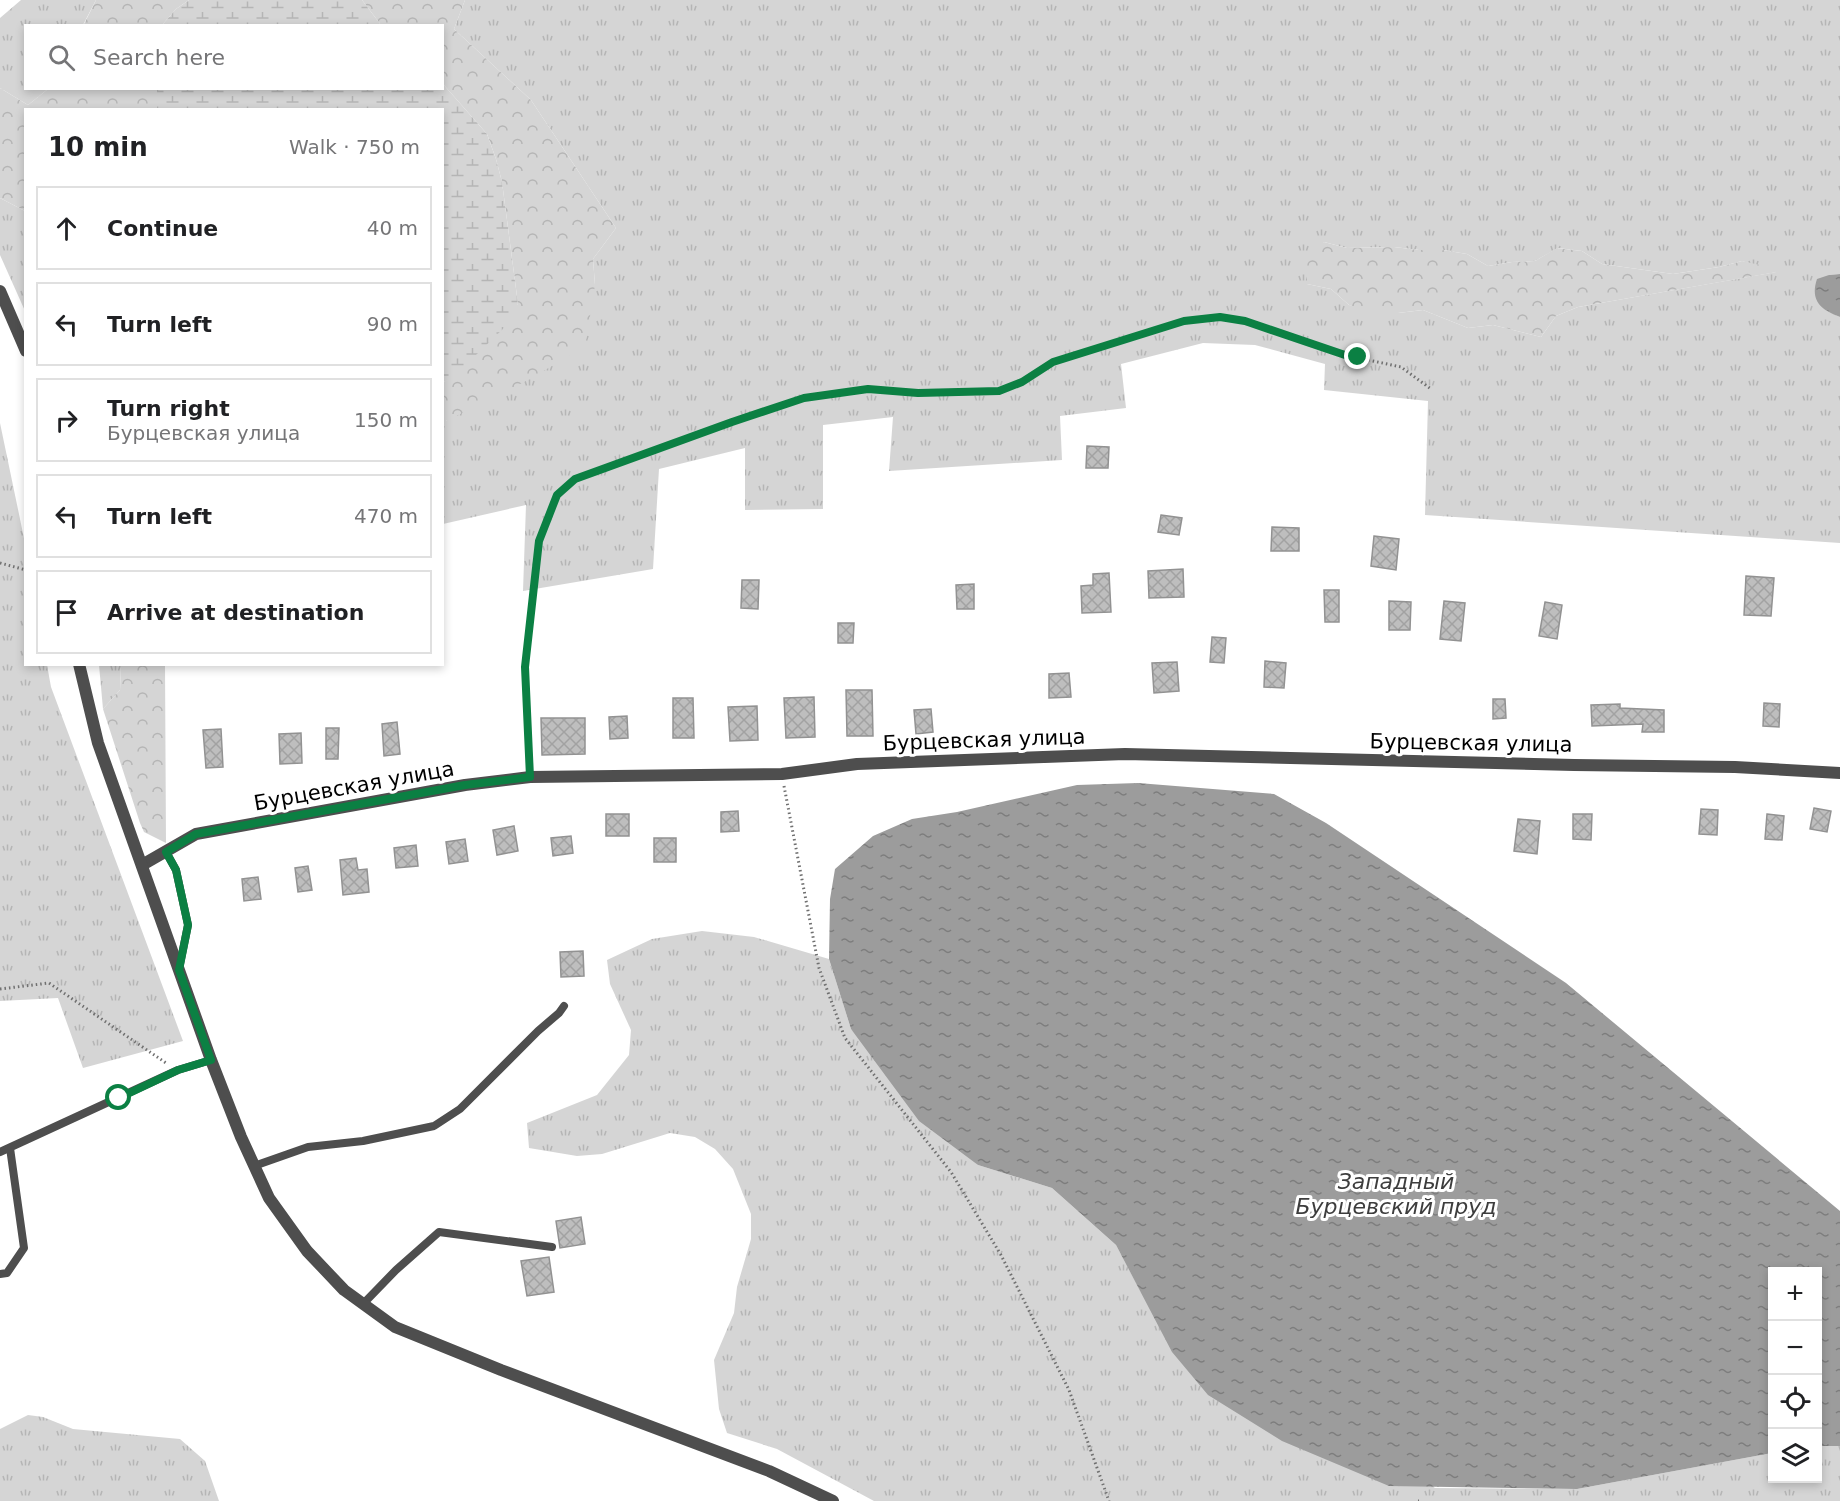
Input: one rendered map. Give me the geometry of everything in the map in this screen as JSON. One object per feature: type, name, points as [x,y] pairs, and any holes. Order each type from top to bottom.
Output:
[{"type":"street","points":[[0,291],[24,346]]},
{"type":"street","points":[[80,666],[99,743],[211,1060],[269,1198],[307,1251],[344,1290],[395,1327],[501,1370],[770,1472],[833,1501]]},
{"type":"street","name":"Бурцевская улица","points":[[142,865],[196,834],[465,785],[530,777],[782,774],[856,764],[1125,754],[1735,767],[1840,772]]},
{"type":"lane","points":[[166,852],[176,870],[188,925],[179,970]]},
{"type":"lane","points":[[254,1166],[308,1147],[363,1141],[434,1126],[460,1109],[564,1006]]},
{"type":"lane","points":[[0,1152],[178,1070],[211,1060]]},
{"type":"lane","points":[[0,1274],[7,1273],[24,1248],[10,1148]]},
{"type":"lane","points":[[363,1304],[396,1270],[439,1232],[552,1246]]},
{"type":"path","points":[[530,777],[525,667],[539,541],[557,495],[575,479],[804,398],[868,389],[918,393],[999,391],[1022,382],[1053,362],[1184,321],[1220,317],[1245,321],[1345,355],[1401,367],[1431,388]]},
{"type":"path","points":[[0,563],[24,569]]},
{"type":"path","points":[[782,774],[819,968],[845,1038],[951,1172],[1001,1255],[1069,1390],[1109,1501]]},
{"type":"path","points":[[0,989],[49,983],[178,1070]]},
{"type":"green space","points":[[21,0],[96,0],[84,24],[24,24],[24,90],[47,90],[28,105],[0,88],[0,18]]},
{"type":"green space","points":[[96,0],[189,0],[176,9],[163,24],[84,24]]},
{"type":"green space","points":[[189,0],[362,0],[380,24],[163,24],[176,9]]},
{"type":"green space","points":[[362,0],[465,0],[454,29],[531,100],[616,228],[593,259],[595,285],[585,347],[524,382],[446,421],[444,421],[444,382],[450,379],[518,304],[502,182],[487,134],[444,85],[444,24],[380,24]]},
{"type":"green space","points":[[465,0],[1840,0],[1840,274],[1829,275],[1827,311],[1840,317],[1840,543],[1425,515],[1428,401],[1324,390],[1325,364],[1255,345],[1203,343],[1121,364],[1126,408],[1060,416],[1062,460],[889,471],[893,417],[823,425],[823,509],[745,510],[745,448],[659,469],[653,569],[523,591],[526,505],[444,524],[444,421],[595,285],[593,259],[616,228],[531,100],[454,29]],"holes":[[[1324,242],[1347,248],[1394,247],[1467,254],[1488,266],[1535,261],[1558,248],[1582,251],[1602,264],[1673,274],[1742,261],[1776,272],[1578,307],[1556,316],[1541,337],[1493,325],[1468,328],[1423,310],[1398,313],[1349,305],[1331,289],[1307,284]]]},
{"type":"green space","points":[[444,85],[487,134],[502,182],[518,304],[505,327],[450,380],[444,382],[444,108],[157,108],[157,90],[444,90]]},
{"type":"green space","points":[[0,88],[28,105],[47,90],[157,90],[157,108],[24,108],[24,210],[0,198]]},
{"type":"green space","points":[[0,198],[24,210],[24,309],[0,255]]},
{"type":"green space","points":[[1324,242],[1347,248],[1394,247],[1443,250],[1467,254],[1488,266],[1535,261],[1557,248],[1582,251],[1602,264],[1673,274],[1742,261],[1769,267],[1777,272],[1578,307],[1556,316],[1541,337],[1493,325],[1468,328],[1423,310],[1373,313],[1349,305],[1331,289],[1307,284],[1307,260]]},
{"type":"green space","points":[[0,423],[24,538],[24,666],[47,666],[51,687],[183,1041],[83,1068],[58,998],[0,1001]]},
{"type":"green space","points":[[99,666],[121,666],[120,690],[103,709]]},
{"type":"green space","points":[[121,666],[165,666],[166,843],[144,832],[103,709],[120,690]]},
{"type":"green space","points":[[702,931],[754,937],[829,959],[851,1029],[978,1165],[1052,1188],[1116,1245],[1141,1292],[1435,1488],[1577,1489],[1768,1454],[1768,1483],[1822,1483],[1822,1446],[1840,1446],[1840,1501],[874,1501],[777,1449],[727,1433],[719,1409],[714,1360],[734,1313],[737,1287],[751,1239],[751,1214],[733,1169],[715,1149],[695,1137],[670,1133],[602,1154],[577,1156],[529,1148],[527,1123],[597,1095],[629,1055],[631,1030],[610,984],[607,960],[652,939]]},
{"type":"green space","points":[[28,1415],[43,1417],[73,1429],[180,1439],[205,1461],[219,1501],[0,1501],[0,1429]]},
{"type":"water","points":[[1840,274],[1840,317],[1827,311],[1818,303],[1815,286],[1817,279]]},
{"type":"water","name":"Западный Бурцевский пруд","points":[[1138,783],[1274,794],[1326,823],[1566,983],[1840,1211],[1840,1446],[1822,1446],[1822,1267],[1768,1267],[1768,1454],[1577,1489],[1389,1486],[1282,1441],[1208,1395],[1172,1352],[1116,1245],[1052,1188],[978,1165],[919,1121],[851,1029],[829,959],[830,899],[835,869],[873,836],[912,819],[957,812],[1077,785]]},
{"type":"building","points":[[1087,446],[1109,447],[1108,468],[1086,468]]},
{"type":"building","points":[[1161,515],[1182,518],[1179,535],[1158,532]]},
{"type":"building","points":[[1272,527],[1299,528],[1299,551],[1271,551]]},
{"type":"building","points":[[1374,536],[1399,539],[1396,570],[1371,566]]},
{"type":"building","points":[[1183,569],[1184,597],[1149,598],[1148,571]]},
{"type":"building","points":[[1109,573],[1111,612],[1082,613],[1081,586],[1093,585],[1093,574]]},
{"type":"building","points":[[1746,576],[1774,578],[1771,616],[1744,615]]},
{"type":"building","points":[[742,580],[759,580],[758,609],[741,608]]},
{"type":"building","points":[[974,584],[974,609],[957,609],[956,585]]},
{"type":"building","points":[[1324,590],[1339,590],[1339,622],[1325,622]]},
{"type":"building","points":[[1389,601],[1411,602],[1410,630],[1389,630]]},
{"type":"building","points":[[1444,601],[1465,603],[1461,641],[1440,639]]},
{"type":"building","points":[[1545,602],[1562,605],[1557,639],[1539,636]]},
{"type":"building","points":[[838,623],[854,623],[853,643],[838,643]]},
{"type":"building","points":[[1212,637],[1226,638],[1224,663],[1210,662]]},
{"type":"building","points":[[1265,661],[1286,663],[1284,688],[1264,687]]},
{"type":"building","points":[[1177,662],[1179,691],[1154,693],[1152,663]]},
{"type":"building","points":[[1069,673],[1071,697],[1049,698],[1049,674]]},
{"type":"building","points":[[846,690],[872,690],[873,736],[847,736]]},
{"type":"building","points":[[814,697],[815,737],[786,738],[784,698]]},
{"type":"building","points":[[673,698],[693,698],[694,738],[673,738]]},
{"type":"building","points":[[1493,699],[1505,699],[1506,718],[1493,719]]},
{"type":"building","points":[[1764,703],[1780,704],[1779,727],[1763,726]]},
{"type":"building","points":[[1620,704],[1620,708],[1664,710],[1664,732],[1642,732],[1643,724],[1592,726],[1591,705]]},
{"type":"building","points":[[757,706],[758,740],[730,741],[728,707]]},
{"type":"building","points":[[931,709],[933,732],[916,734],[914,710]]},
{"type":"building","points":[[627,716],[628,738],[610,739],[609,717]]},
{"type":"building","points":[[541,718],[585,718],[585,754],[542,755]]},
{"type":"building","points":[[397,722],[400,754],[384,756],[382,724]]},
{"type":"building","points":[[326,728],[339,728],[338,759],[326,759]]},
{"type":"building","points":[[221,729],[223,767],[206,768],[203,730]]},
{"type":"building","points":[[301,733],[302,763],[280,764],[279,734]]},
{"type":"building","points":[[1814,808],[1831,811],[1827,832],[1810,829]]},
{"type":"building","points":[[1701,809],[1718,810],[1717,835],[1699,834]]},
{"type":"building","points":[[738,811],[739,831],[721,832],[721,812]]},
{"type":"building","points":[[606,814],[629,814],[629,836],[606,836]]},
{"type":"building","points":[[1573,814],[1592,814],[1591,840],[1573,839]]},
{"type":"building","points":[[1767,814],[1784,816],[1782,840],[1765,839]]},
{"type":"building","points":[[1518,819],[1540,821],[1537,854],[1514,851]]},
{"type":"building","points":[[514,826],[518,851],[497,855],[493,830]]},
{"type":"building","points":[[571,836],[573,853],[553,856],[551,838]]},
{"type":"building","points":[[654,838],[676,838],[676,862],[654,862]]},
{"type":"building","points":[[465,839],[468,861],[449,864],[446,842]]},
{"type":"building","points":[[416,845],[418,866],[396,868],[394,848]]},
{"type":"building","points":[[356,858],[358,870],[367,869],[369,892],[343,895],[340,860]]},
{"type":"building","points":[[308,866],[312,890],[298,892],[295,868]]},
{"type":"building","points":[[258,877],[261,899],[244,901],[242,879]]},
{"type":"building","points":[[583,951],[584,976],[561,977],[560,952]]},
{"type":"building","points":[[581,1217],[585,1244],[560,1248],[556,1221]]},
{"type":"building","points":[[549,1257],[554,1292],[527,1296],[521,1261]]},
{"type":"route","points":[[119,1098],[178,1070],[211,1060],[179,970],[188,925],[176,870],[166,852],[196,834],[465,785],[530,777],[525,667],[539,541],[557,495],[575,479],[804,398],[868,389],[918,393],[999,391],[1022,382],[1053,362],[1184,321],[1220,317],[1245,321],[1345,355],[1358,357]]}]
